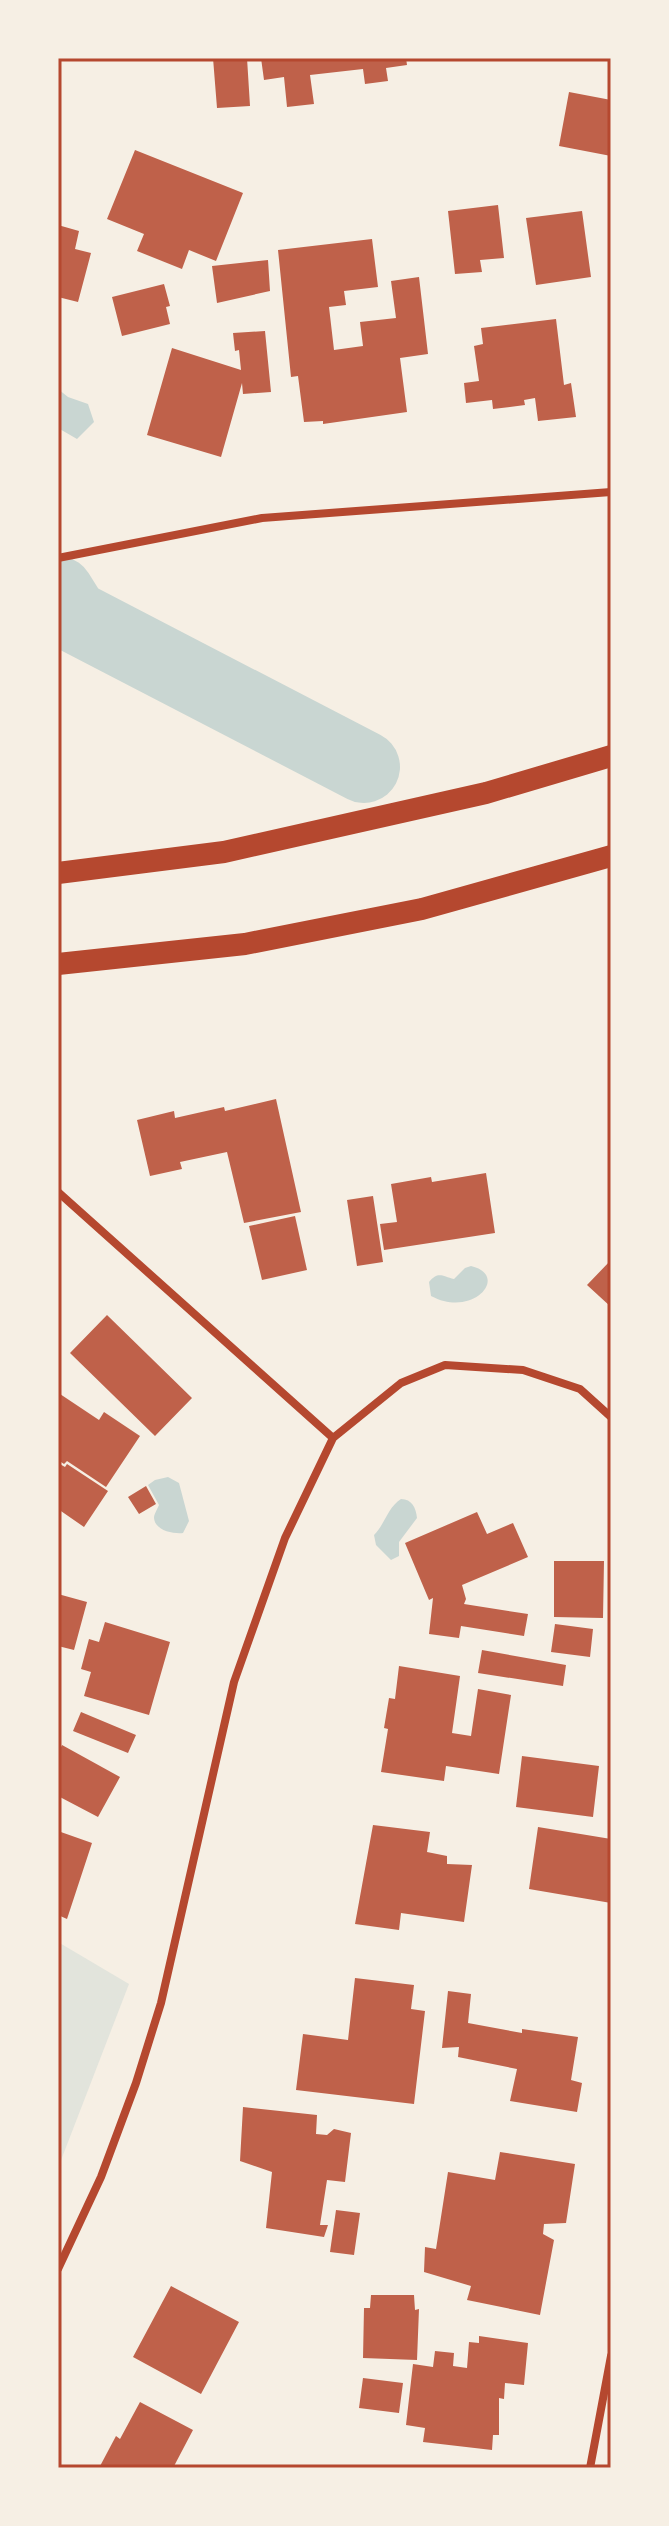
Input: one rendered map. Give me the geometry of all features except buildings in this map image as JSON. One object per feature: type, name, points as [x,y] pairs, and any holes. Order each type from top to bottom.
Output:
[{"type":"highway","points":[[58,873],[224,852],[486,793],[611,756]]},
{"type":"highway","points":[[58,964],[245,944],[422,909],[611,856]]},
{"type":"street","points":[[58,558],[262,518],[611,492]]},
{"type":"street","points":[[58,1192],[333,1438]]},
{"type":"street","points":[[58,2269],[101,2177],[136,2083],[161,2003],[234,1682],[285,1538],[333,1438],[401,1383],[445,1365],[523,1370],[580,1389],[611,1417]]},
{"type":"street","points":[[590,2468],[611,2356]]},
{"type":"shaded area","points":[[58,389],[68,397],[88,404],[94,422],[77,439],[58,428]]},
{"type":"shaded area","points":[[471,1266],[482,1271],[487,1278],[487,1286],[482,1293],[461,1302],[447,1302],[431,1296],[429,1282],[435,1276],[454,1279]]},
{"type":"shaded area","points":[[168,1477],[179,1483],[189,1521],[183,1533],[166,1531],[155,1522],[159,1505],[148,1485]]},
{"type":"shaded area","points":[[401,1499],[413,1505],[417,1518],[399,1542],[399,1556],[391,1560],[376,1545],[374,1535]]},
{"type":"shaded area","points":[[58,1942],[129,1984],[58,2168]]},
{"type":"waterway","points":[[58,592],[73,616],[364,767]]}]
